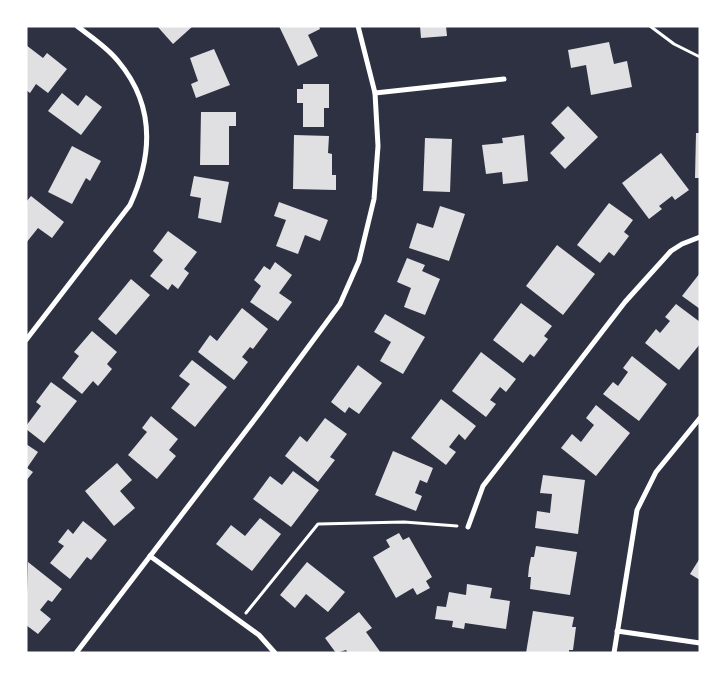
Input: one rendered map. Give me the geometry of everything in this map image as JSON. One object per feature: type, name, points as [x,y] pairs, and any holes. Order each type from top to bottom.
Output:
[{"type":"street","points":[[26,340],[130,205],[141,181],[147,156],[147,131],[142,105],[132,82],[118,60],[77,26]]},
{"type":"street","points":[[76,653],[340,304],[359,260],[374,199],[378,146],[375,93],[358,26]]},
{"type":"street","points":[[375,93],[504,79]]},
{"type":"street","points":[[468,527],[483,486],[625,302],[671,251],[682,244],[700,237]]},
{"type":"street","points":[[614,653],[637,510],[656,472],[700,418]]},
{"type":"street","points":[[150,556],[259,635],[275,653]]},
{"type":"street","points":[[618,630],[700,643]]},
{"type":"path","points":[[650,26],[674,44],[700,57]]},
{"type":"path","points":[[240,621],[318,524],[358,521],[404,522],[468,527]]},
{"type":"building","points":[[157,26],[193,26],[173,44]]},
{"type":"building","points":[[279,26],[319,26],[320,29],[308,35],[318,56],[298,66]]},
{"type":"building","points":[[420,26],[446,26],[447,36],[421,38]]},
{"type":"building","points":[[609,42],[614,64],[627,61],[632,87],[591,95],[586,65],[571,68],[568,50]]},
{"type":"building","points":[[26,45],[43,58],[47,53],[67,69],[48,93],[36,84],[30,93],[26,90]]},
{"type":"building","points":[[214,49],[230,85],[196,98],[191,84],[198,81],[190,58]]},
{"type":"building","points":[[303,84],[329,84],[329,108],[324,108],[324,127],[303,127],[303,103],[297,103],[297,89],[303,89]]},
{"type":"building","points":[[62,93],[78,106],[86,95],[102,107],[81,135],[48,111]]},
{"type":"building","points":[[568,106],[598,137],[565,169],[550,153],[565,138],[551,123]]},
{"type":"building","points":[[201,112],[236,112],[236,126],[229,126],[229,165],[200,165]]},
{"type":"building","points":[[696,133],[700,133],[700,178],[695,178]]},
{"type":"building","points":[[294,135],[329,136],[328,153],[332,154],[332,175],[336,175],[336,190],[293,189]]},
{"type":"building","points":[[524,135],[528,181],[503,184],[502,172],[486,174],[482,145],[503,143],[502,138]]},
{"type":"building","points":[[425,138],[452,139],[450,192],[423,191]]},
{"type":"building","points":[[72,146],[101,161],[90,181],[86,178],[72,204],[48,192]]},
{"type":"building","points":[[661,153],[689,190],[675,200],[672,196],[659,206],[662,209],[649,219],[622,183]]},
{"type":"building","points":[[194,176],[229,182],[221,223],[198,218],[201,198],[190,196]]},
{"type":"building","points":[[31,196],[64,222],[52,238],[38,228],[26,243],[26,202]]},
{"type":"building","points":[[279,202],[328,220],[320,241],[305,235],[298,254],[276,246],[286,220],[274,216]]},
{"type":"building","points":[[609,203],[633,220],[624,232],[629,236],[614,256],[609,252],[600,263],[577,245]]},
{"type":"building","points":[[440,206],[465,214],[449,261],[409,248],[417,223],[433,228]]},
{"type":"building","points":[[168,231],[197,252],[184,269],[189,273],[178,289],[172,284],[168,290],[150,276],[163,260],[153,251]]},
{"type":"building","points":[[557,245],[595,274],[563,315],[526,286]]},
{"type":"building","points":[[407,258],[425,265],[422,271],[440,279],[425,315],[404,307],[411,288],[397,282]]},
{"type":"building","points":[[275,262],[292,275],[279,293],[292,302],[278,321],[250,302],[261,286],[254,280],[264,266],[270,270]]},
{"type":"building","points":[[700,273],[700,309],[682,296]]},
{"type":"building","points":[[131,279],[150,295],[116,335],[98,319]]},
{"type":"building","points":[[521,303],[552,326],[544,336],[548,339],[534,357],[530,354],[523,363],[493,340]]},
{"type":"building","points":[[676,304],[700,322],[700,344],[679,370],[645,343],[656,329],[660,333],[670,321],[665,317]]},
{"type":"building","points":[[242,308],[268,329],[253,349],[250,347],[242,357],[248,362],[234,380],[198,352],[210,335],[217,341]]},
{"type":"building","points":[[385,314],[425,337],[403,374],[380,361],[391,342],[374,332]]},
{"type":"building","points":[[92,331],[117,352],[107,364],[112,369],[98,386],[93,381],[82,394],[62,378],[79,356],[74,352]]},
{"type":"building","points":[[481,352],[516,379],[506,392],[500,387],[490,400],[496,404],[486,417],[452,391]]},
{"type":"building","points":[[632,356],[667,384],[639,421],[603,394],[613,382],[618,386],[628,372],[623,368]]},
{"type":"building","points":[[192,360],[227,387],[195,427],[171,408],[190,384],[179,376]]},
{"type":"building","points":[[358,365],[382,383],[359,414],[349,407],[345,413],[331,402]]},
{"type":"building","points":[[51,382],[77,401],[44,443],[26,429],[26,426],[41,406],[36,402]]},
{"type":"building","points":[[441,399],[476,426],[465,440],[459,434],[452,443],[449,447],[456,452],[446,465],[411,438]]},
{"type":"building","points":[[596,405],[630,433],[596,476],[561,448],[572,434],[581,442],[594,425],[586,418]]},
{"type":"building","points":[[151,416],[178,439],[169,450],[176,456],[157,479],[128,455],[147,432],[142,428]]},
{"type":"building","points":[[325,418],[347,434],[330,457],[335,460],[318,482],[285,456],[300,436],[307,442]]},
{"type":"building","points":[[26,444],[38,452],[27,468],[33,472],[26,481]]},
{"type":"building","points":[[393,451],[433,468],[427,483],[420,480],[415,493],[422,496],[416,511],[375,495]]},
{"type":"building","points":[[117,463],[132,480],[120,491],[135,508],[114,526],[85,491]]},
{"type":"building","points":[[293,471],[319,490],[291,527],[253,499],[270,476],[282,485]]},
{"type":"building","points":[[543,475],[585,480],[578,534],[535,528],[537,511],[550,513],[552,494],[540,493]]},
{"type":"building","points":[[260,518],[281,534],[252,571],[216,544],[231,525],[245,536]]},
{"type":"building","points":[[83,521],[107,540],[91,560],[87,557],[70,579],[50,563],[64,546],[58,542],[68,529],[73,534]]},
{"type":"building","points":[[399,533],[403,540],[409,537],[432,577],[426,581],[430,588],[417,595],[413,588],[396,598],[373,557],[390,547],[386,540]]},
{"type":"building","points":[[536,546],[577,552],[570,595],[530,589],[531,577],[528,577],[529,567],[531,557],[534,557]]},
{"type":"building","points":[[700,558],[700,580],[690,574]]},
{"type":"building","points":[[28,562],[62,589],[52,602],[48,600],[40,610],[51,619],[38,634],[26,625]]},
{"type":"building","points":[[307,562],[345,592],[328,612],[306,594],[295,608],[280,595]]},
{"type":"building","points":[[467,584],[492,588],[490,598],[510,601],[506,629],[465,623],[464,629],[452,627],[453,621],[435,619],[437,606],[446,607],[449,592],[466,595]]},
{"type":"building","points":[[533,611],[574,617],[572,627],[576,627],[573,650],[569,650],[569,653],[526,653]]},
{"type":"building","points":[[359,612],[372,628],[366,632],[381,653],[348,653],[346,650],[336,653],[325,638]]}]
